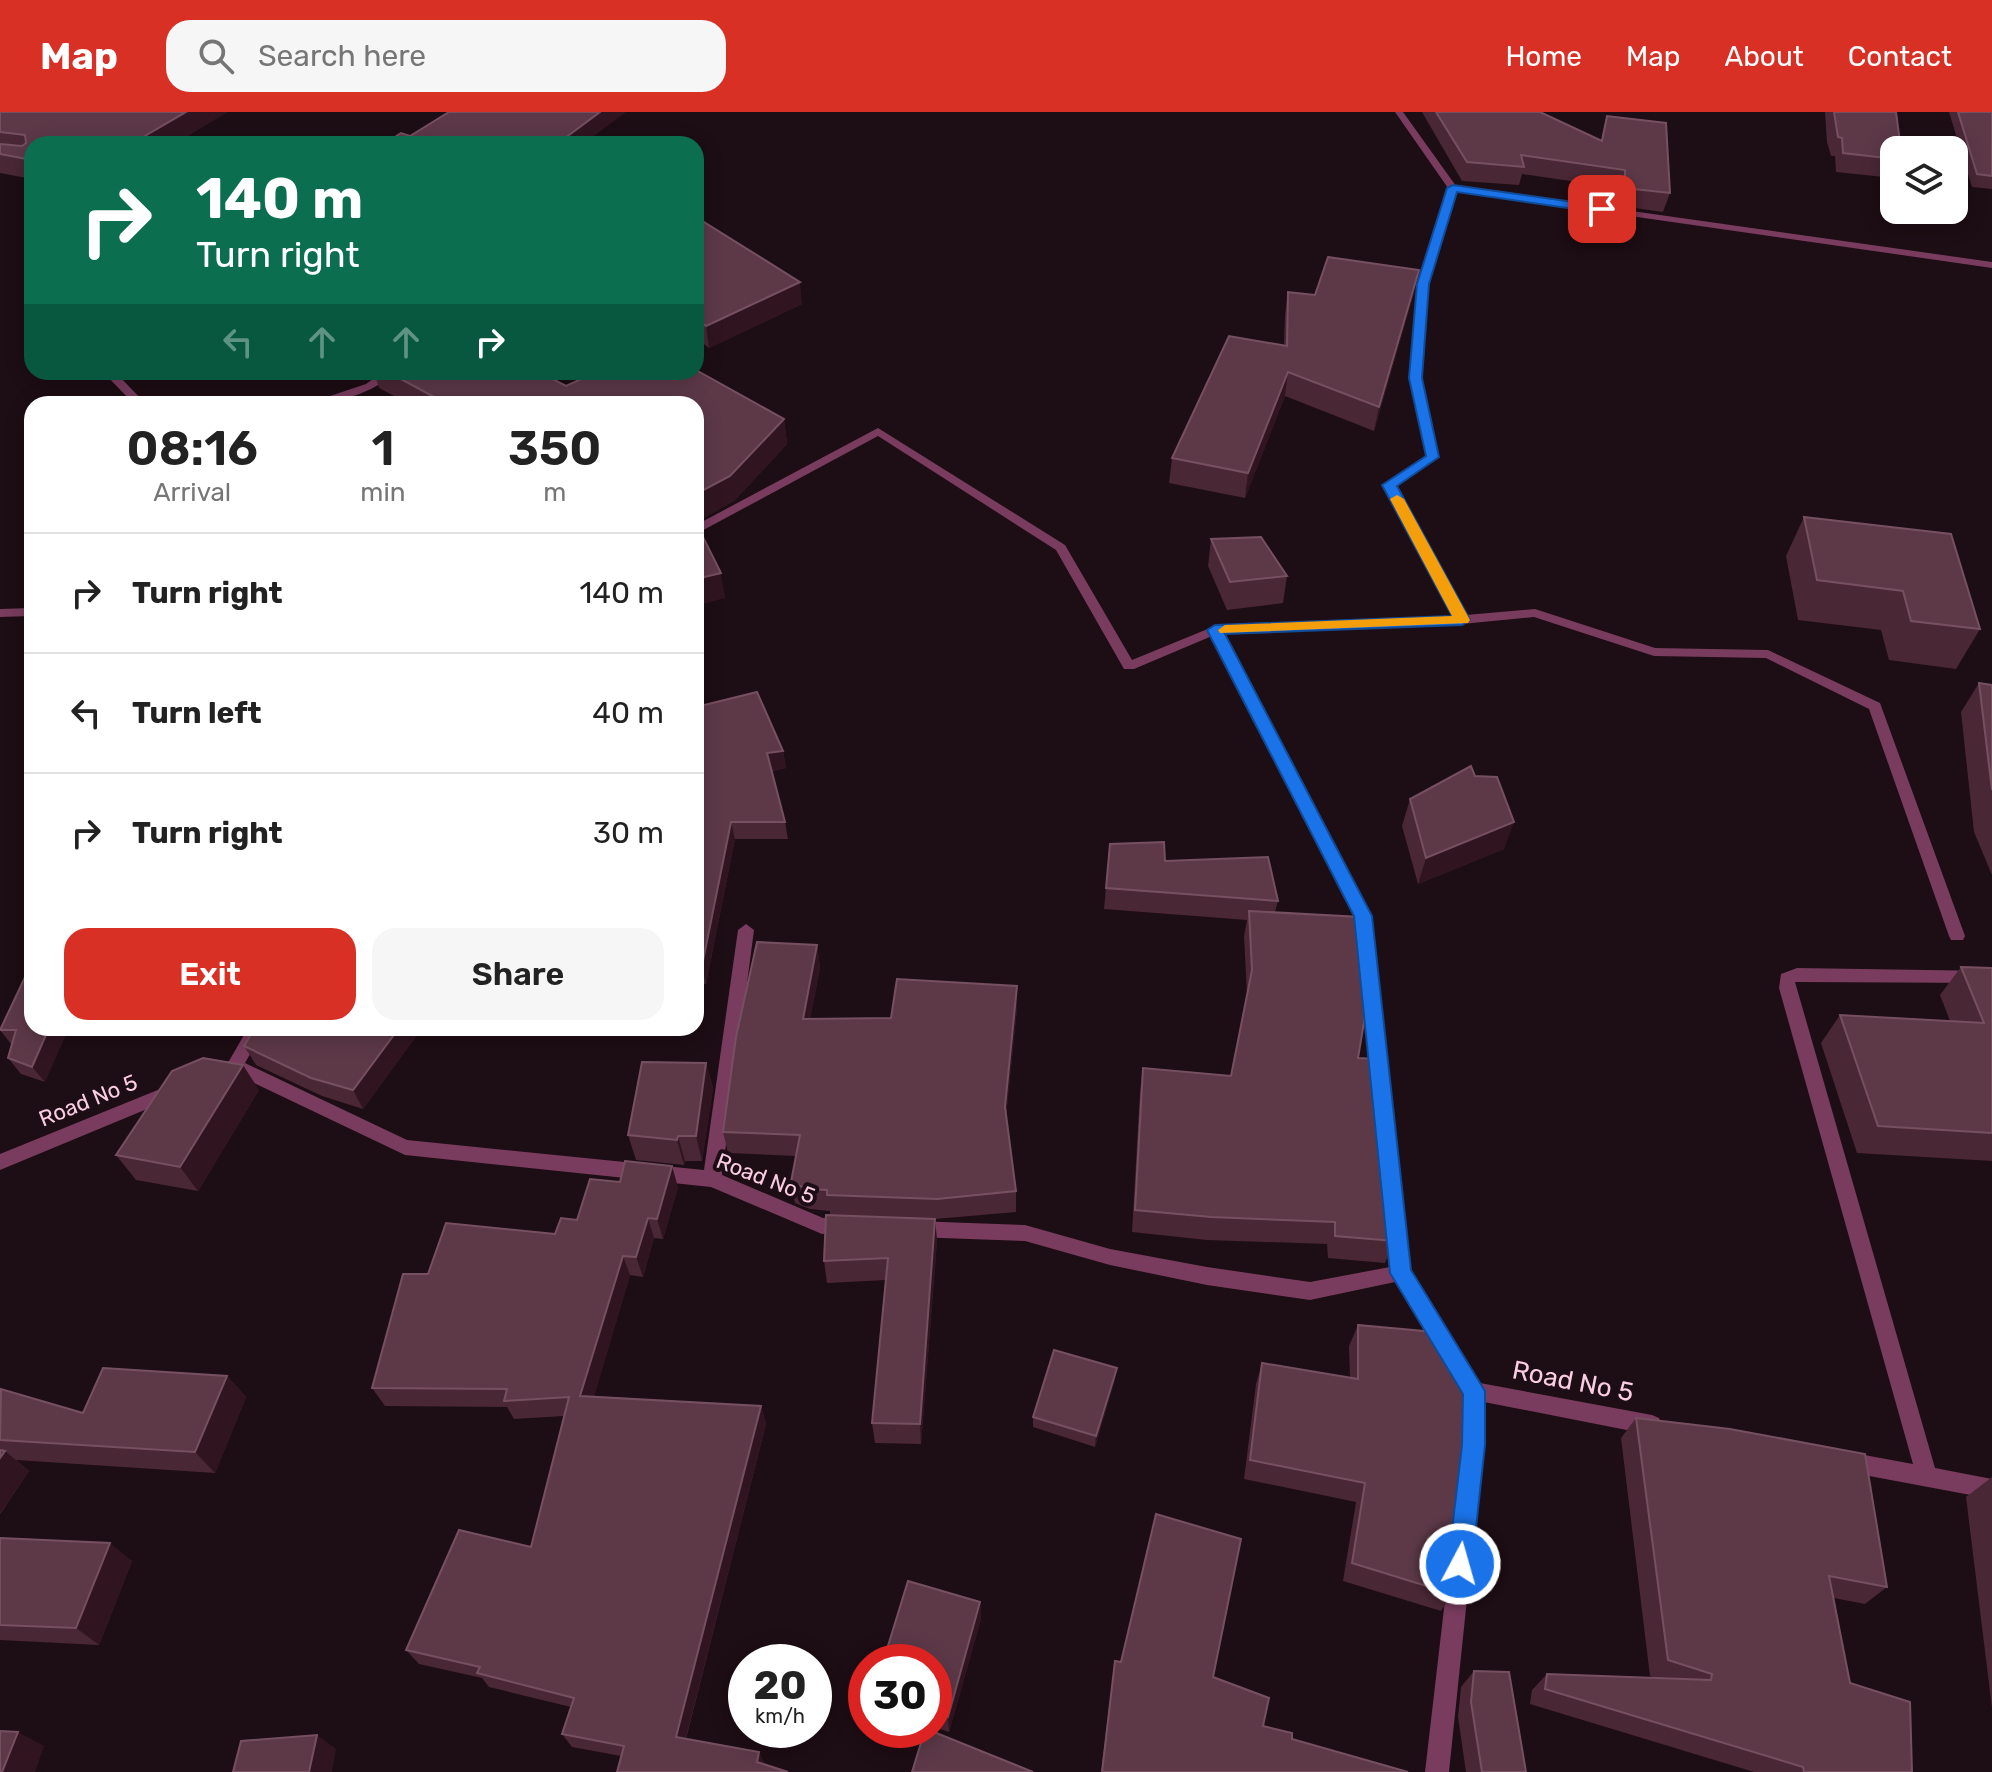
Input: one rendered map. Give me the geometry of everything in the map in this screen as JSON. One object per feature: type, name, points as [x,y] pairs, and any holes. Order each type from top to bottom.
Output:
[{"type":"street","points":[[1399,112],[1453,188],[1992,265]]},
{"type":"street","points":[[1453,188],[1423,284],[1415,378],[1433,457],[1389,485],[1462,620]]},
{"type":"street","points":[[117,380],[132,396]]},
{"type":"street","points":[[338,396],[370,386],[379,380]]},
{"type":"street","points":[[704,526],[878,431],[1061,548],[1129,666],[1215,630],[1462,620],[1535,613],[1654,652],[1768,654],[1875,706],[1957,936]]},
{"type":"street","points":[[0,613],[24,612]]},
{"type":"street","points":[[1215,630],[1363,916],[1400,1273],[1474,1391],[1473,1445],[1437,1772]]},
{"type":"street","points":[[712,1179],[746,930]]},
{"type":"street","points":[[1927,1476],[1787,988],[1787,979],[1797,974],[1992,977]]},
{"type":"street","points":[[235,1066],[252,1036]]},
{"type":"street","name":"Road No 5","points":[[0,1162],[235,1066],[405,1147],[712,1179],[822,1226],[869,1227]]},
{"type":"street","points":[[900,1228],[1025,1233],[1110,1257],[1207,1276],[1310,1291],[1400,1273]]},
{"type":"street","name":"Road No 5","points":[[1474,1391],[1677,1429]]},
{"type":"street","points":[[1833,1459],[1992,1489]]},
{"type":"building","points":[[0,112],[186,112],[145,136],[25,136],[0,132]]},
{"type":"building","points":[[449,112],[600,112],[568,136],[410,136]]},
{"type":"building","points":[[1436,112],[1540,112],[1602,141],[1607,116],[1666,123],[1670,193],[1625,188],[1625,170],[1521,155],[1524,167],[1467,162]]},
{"type":"building","points":[[1834,112],[1896,112],[1899,136],[1880,136],[1880,157],[1843,153],[1842,138],[1838,137]]},
{"type":"building","points":[[1958,112],[1992,112],[1992,176],[1977,174],[1968,136],[1965,136]]},
{"type":"building","points":[[0,144],[24,144],[24,158],[0,154]]},
{"type":"building","points":[[704,222],[800,282],[704,325]]},
{"type":"building","points":[[1328,257],[1419,270],[1379,407],[1288,372],[1248,473],[1172,458],[1229,336],[1287,346],[1288,292],[1315,295]]},
{"type":"building","points":[[704,374],[784,419],[730,476],[704,490],[704,396],[432,396],[403,380],[554,380],[566,386],[579,380],[704,380]]},
{"type":"building","points":[[1804,517],[1951,534],[1980,629],[1911,621],[1903,591],[1817,580]]},
{"type":"building","points":[[1261,537],[1287,576],[1230,582],[1211,539]]},
{"type":"building","points":[[704,539],[721,573],[704,577]]},
{"type":"building","points":[[1979,683],[1992,685],[1992,790]]},
{"type":"building","points":[[757,692],[783,751],[767,753],[785,822],[731,822],[704,956],[704,705]]},
{"type":"building","points":[[1471,766],[1475,776],[1497,777],[1514,822],[1426,858],[1410,799]]},
{"type":"building","points":[[1164,842],[1165,861],[1268,857],[1278,901],[1106,888],[1110,844]]},
{"type":"building","points":[[1249,911],[1361,917],[1369,992],[1358,1058],[1376,1059],[1394,1241],[1335,1236],[1335,1222],[1211,1217],[1135,1210],[1143,1068],[1231,1076],[1252,970]]},
{"type":"building","points":[[757,942],[817,945],[803,1019],[891,1018],[897,979],[1017,986],[1005,1107],[1016,1191],[937,1199],[827,1195],[827,1190],[807,1189],[791,1182],[800,1135],[723,1132],[736,1037]]},
{"type":"building","points":[[1961,967],[1992,968],[1992,1133],[1878,1126],[1840,1015],[1984,1023]]},
{"type":"building","points":[[24,979],[24,1036],[46,1036],[32,1067],[8,1058],[16,1030],[0,1030]]},
{"type":"building","points":[[250,1036],[393,1036],[353,1090],[311,1078],[244,1046]]},
{"type":"building","points":[[203,1058],[243,1065],[180,1167],[116,1155],[172,1071]]},
{"type":"building","points":[[642,1062],[706,1063],[696,1136],[678,1136],[677,1140],[628,1135]]},
{"type":"building","points":[[625,1161],[672,1166],[657,1219],[648,1218],[636,1257],[623,1256],[580,1396],[761,1406],[676,1737],[759,1752],[757,1762],[788,1772],[617,1772],[624,1746],[562,1734],[574,1698],[477,1673],[480,1667],[406,1650],[459,1530],[531,1547],[569,1397],[504,1401],[507,1389],[372,1388],[403,1274],[428,1274],[446,1223],[555,1234],[561,1218],[577,1220],[590,1179],[620,1182]]},
{"type":"building","points":[[826,1215],[935,1219],[920,1424],[872,1423],[888,1258],[824,1261]]},
{"type":"building","points":[[1358,1325],[1446,1333],[1459,1353],[1469,1447],[1452,1594],[1352,1563],[1365,1483],[1250,1460],[1262,1363],[1358,1379]]},
{"type":"building","points":[[1054,1350],[1117,1368],[1096,1436],[1033,1417]]},
{"type":"building","points":[[103,1368],[227,1376],[195,1452],[0,1440],[1,1389],[83,1413]]},
{"type":"building","points":[[1636,1418],[1730,1429],[1865,1454],[1887,1587],[1829,1576],[1850,1683],[1910,1702],[1912,1772],[1804,1772],[1803,1767],[1545,1689],[1547,1674],[1711,1680],[1712,1674],[1668,1660]]},
{"type":"building","points":[[1156,1514],[1241,1539],[1213,1677],[1269,1698],[1263,1726],[1292,1733],[1292,1739],[1408,1772],[1102,1772],[1115,1661],[1121,1662]]},
{"type":"building","points":[[0,1538],[110,1543],[76,1628],[0,1625]]},
{"type":"building","points":[[908,1581],[980,1602],[952,1703],[952,1644],[889,1644]]},
{"type":"building","points":[[1474,1671],[1509,1672],[1526,1772],[1482,1772],[1471,1702]]},
{"type":"building","points":[[0,1731],[18,1732],[2,1772],[0,1772]]},
{"type":"building","points":[[317,1735],[309,1772],[233,1772],[241,1741]]},
{"type":"building","points":[[952,1739],[1033,1772],[912,1772],[919,1748],[952,1748]]},
{"type":"slow traffic","points":[[1225,630],[1462,620],[1397,499]]},
{"type":"route","points":[[1460,1564],[1473,1445],[1474,1391],[1400,1273],[1363,916],[1215,630],[1462,620],[1389,485],[1433,457],[1415,378],[1423,284],[1453,188],[1602,209]]}]
